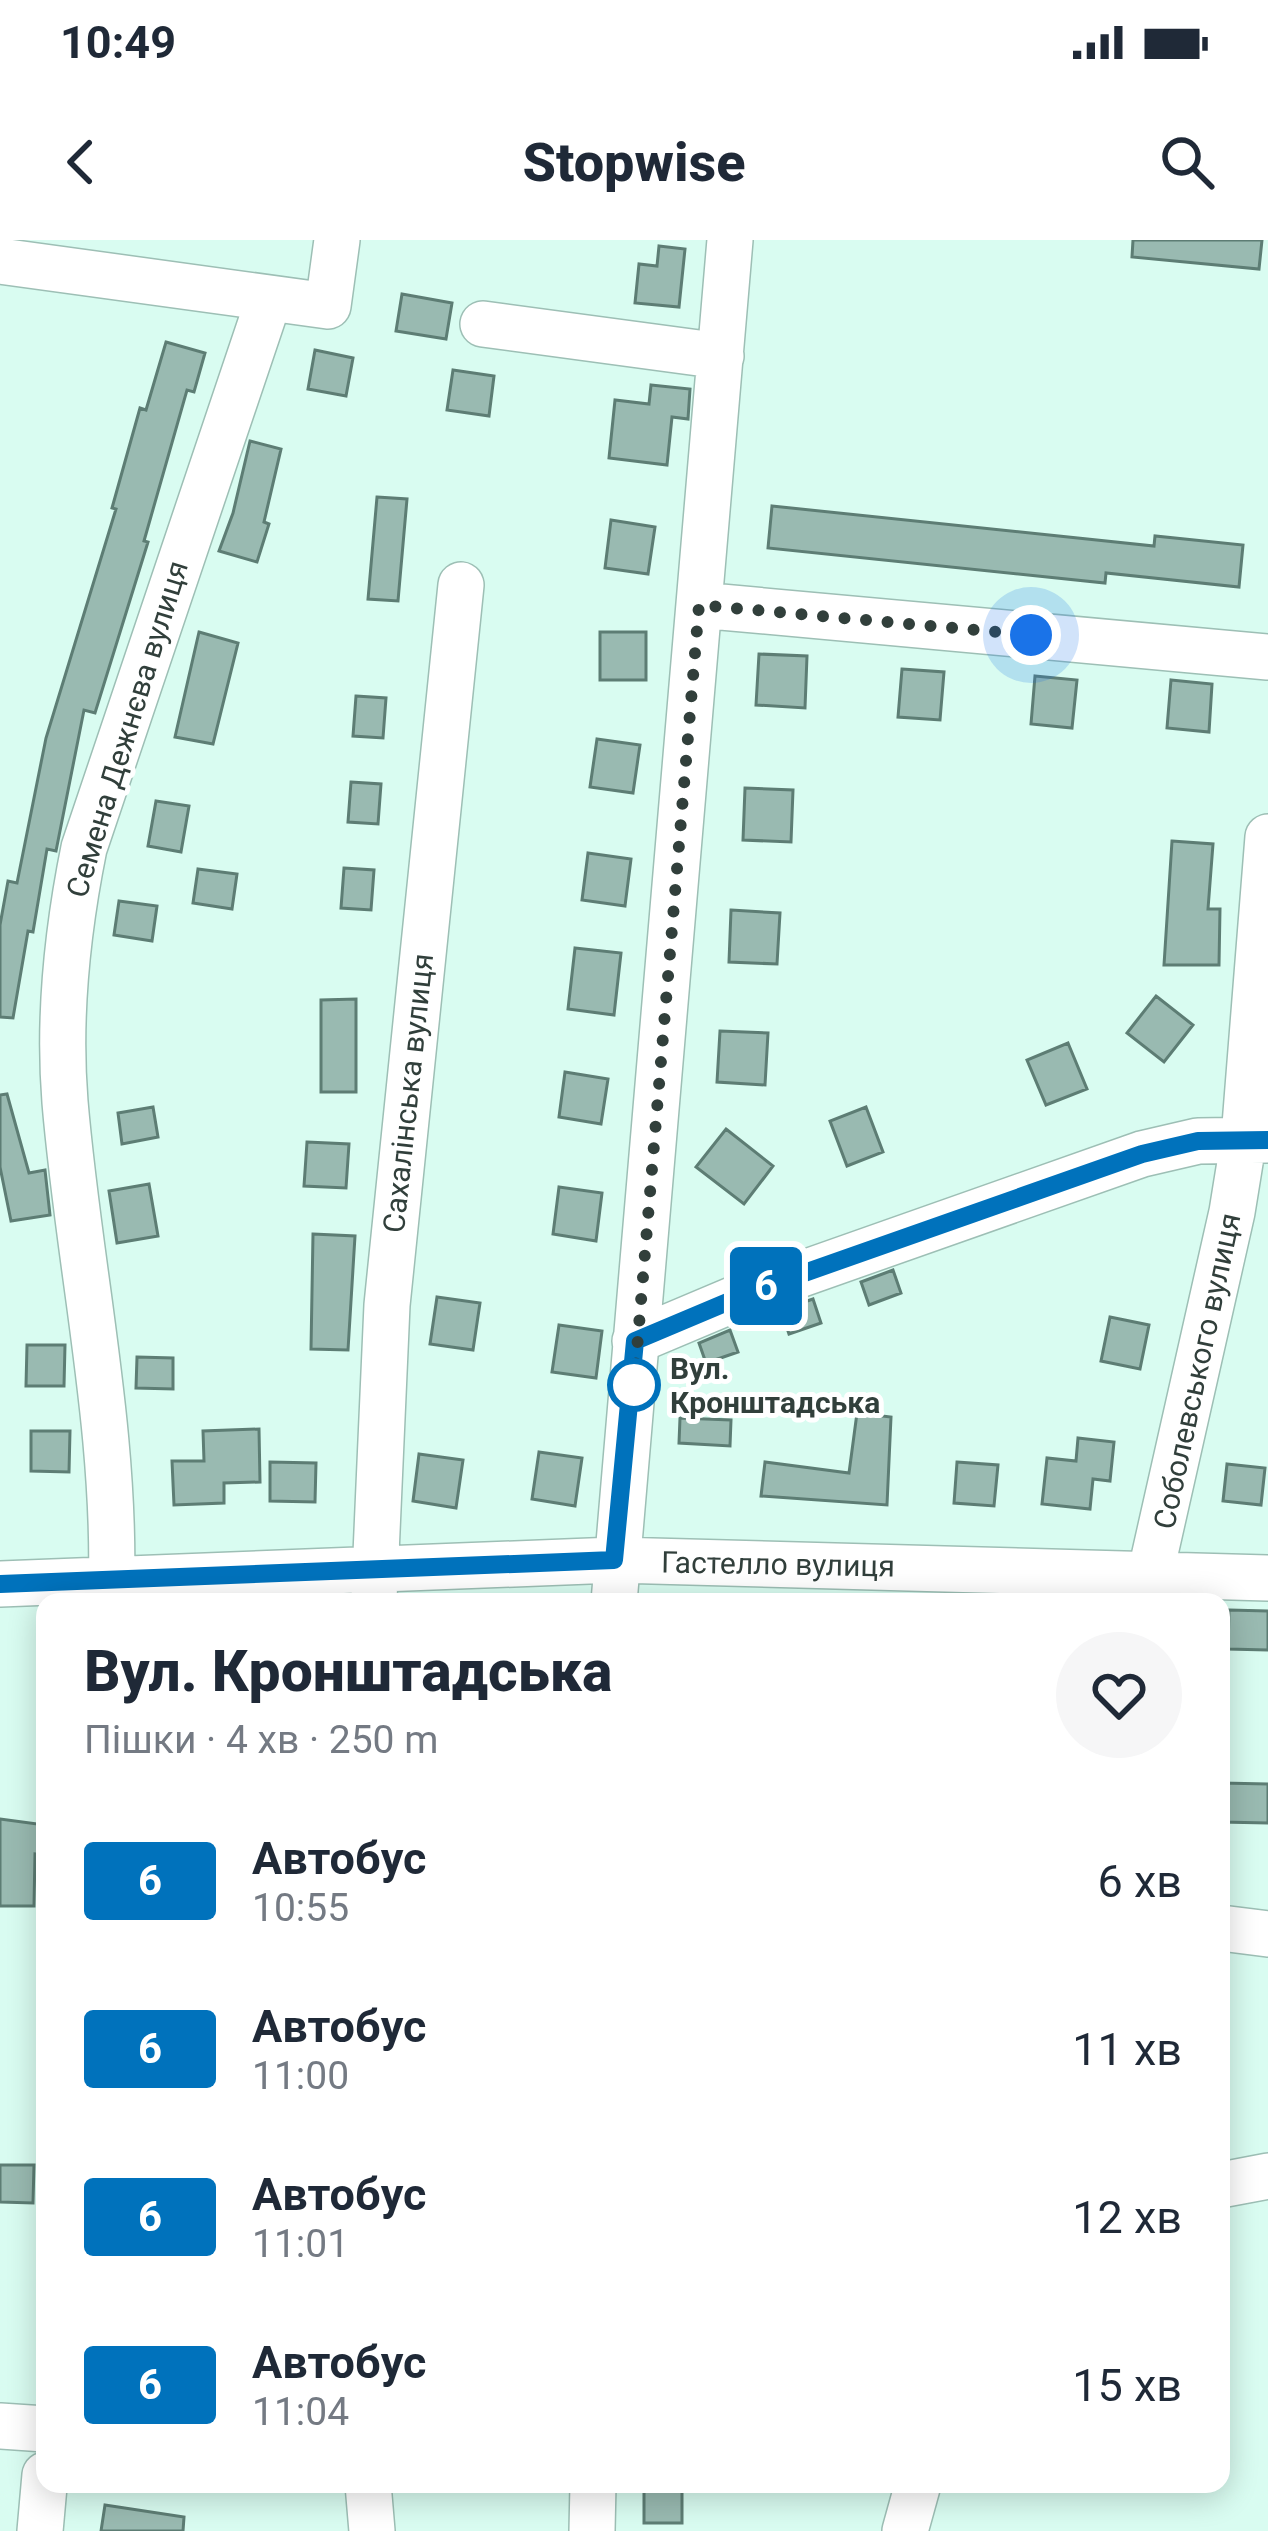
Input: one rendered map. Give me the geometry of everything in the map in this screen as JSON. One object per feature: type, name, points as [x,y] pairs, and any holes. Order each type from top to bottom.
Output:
[{"type":"street","points":[[0,261],[328,306],[337,240]]},
{"type":"street","points":[[614,1581],[730,240]]},
{"type":"street","name":"Семена Дежнєва вулиця","points":[[111,1592],[104,1417],[64,1100],[68,931],[91,826],[269,299]]},
{"type":"street","points":[[483,324],[721,356]]},
{"type":"street","name":"Сахалінська вулиця","points":[[374,1587],[387,1305],[460,585]]},
{"type":"street","points":[[699,605],[1268,657]]},
{"type":"street","name":"Соболевського вулиця","points":[[1148,1588],[1256,1139],[1268,837]]},
{"type":"street","points":[[635,1341],[756,1290],[1142,1154],[1198,1141],[1256,1139]]},
{"type":"street","name":"Гастелло вулиця","points":[[0,1584],[111,1592],[614,1581],[1148,1588],[1268,1578]]},
{"type":"street","points":[[1230,1929],[1268,1934]]},
{"type":"street","points":[[1230,2183],[1268,2176]]},
{"type":"street","points":[[0,2426],[36,2428]]},
{"type":"street","points":[[40,2531],[43,2493]]},
{"type":"street","points":[[369,2493],[372,2531]]},
{"type":"street","points":[[592,2531],[593,2493]]},
{"type":"street","points":[[905,2531],[916,2493]]},
{"type":"building","points":[[1133,240],[1262,240],[1259,269],[1132,257]]},
{"type":"building","points":[[659,246],[685,249],[679,307],[635,303],[639,264],[657,266]]},
{"type":"building","points":[[402,294],[452,303],[446,339],[396,331]]},
{"type":"building","points":[[166,342],[205,353],[194,392],[187,390],[144,541],[148,542],[95,713],[84,710],[56,851],[47,849],[33,932],[28,931],[13,1018],[0,1017],[0,925],[8,881],[17,883],[46,738],[116,509],[112,508],[140,408],[146,410]]},
{"type":"building","points":[[315,350],[353,358],[346,396],[308,389]]},
{"type":"building","points":[[453,370],[494,376],[489,416],[447,410]]},
{"type":"building","points":[[651,385],[690,389],[688,419],[672,417],[667,465],[609,458],[615,400],[649,404]]},
{"type":"building","points":[[250,441],[281,449],[264,522],[269,524],[257,562],[219,551]]},
{"type":"building","points":[[377,497],[407,499],[398,601],[368,599]]},
{"type":"building","points":[[772,506],[1154,546],[1155,536],[1243,545],[1239,587],[1106,573],[1105,583],[768,548]]},
{"type":"building","points":[[611,520],[655,527],[648,574],[605,568]]},
{"type":"building","points":[[199,632],[238,643],[213,744],[175,737]]},
{"type":"building","points":[[600,632],[646,632],[646,680],[600,680]]},
{"type":"building","points":[[759,654],[807,656],[805,708],[756,705]]},
{"type":"building","points":[[902,669],[944,672],[940,720],[898,717]]},
{"type":"building","points":[[1035,676],[1077,680],[1072,728],[1031,724]]},
{"type":"building","points":[[1171,680],[1212,684],[1209,732],[1167,728]]},
{"type":"building","points":[[356,696],[386,698],[383,738],[353,736]]},
{"type":"building","points":[[597,739],[640,745],[633,793],[590,787]]},
{"type":"building","points":[[351,782],[381,784],[378,824],[348,822]]},
{"type":"building","points":[[745,788],[793,790],[791,842],[743,840]]},
{"type":"building","points":[[156,801],[189,806],[181,852],[148,846]]},
{"type":"building","points":[[1172,841],[1213,844],[1208,909],[1220,909],[1219,965],[1164,965]]},
{"type":"building","points":[[588,853],[631,859],[625,906],[582,900]]},
{"type":"building","points":[[344,868],[374,870],[371,910],[341,908]]},
{"type":"building","points":[[198,869],[237,874],[232,909],[193,903]]},
{"type":"building","points":[[119,901],[157,906],[152,941],[114,935]]},
{"type":"building","points":[[731,910],[780,913],[777,964],[729,962]]},
{"type":"building","points":[[575,948],[621,953],[614,1015],[568,1009]]},
{"type":"building","points":[[1156,996],[1193,1025],[1164,1062],[1127,1033]]},
{"type":"building","points":[[356,999],[356,1092],[321,1092],[321,1000]]},
{"type":"building","points":[[720,1031],[768,1033],[765,1085],[717,1082]]},
{"type":"building","points":[[1068,1043],[1087,1089],[1046,1105],[1027,1060]]},
{"type":"building","points":[[565,1072],[608,1079],[601,1124],[559,1117]]},
{"type":"building","points":[[7,1094],[29,1173],[45,1170],[50,1215],[11,1221],[0,1167],[0,1095]]},
{"type":"building","points":[[153,1107],[158,1137],[122,1144],[118,1113]]},
{"type":"building","points":[[866,1107],[883,1152],[847,1166],[830,1121]]},
{"type":"building","points":[[726,1129],[773,1166],[744,1204],[696,1167]]},
{"type":"building","points":[[307,1142],[349,1144],[346,1188],[304,1186]]},
{"type":"building","points":[[149,1184],[158,1236],[117,1243],[109,1191]]},
{"type":"building","points":[[559,1187],[602,1193],[596,1241],[553,1234]]},
{"type":"building","points":[[313,1234],[355,1236],[348,1350],[311,1349]]},
{"type":"building","points":[[893,1270],[901,1293],[869,1305],[861,1282]]},
{"type":"building","points":[[437,1297],[480,1303],[473,1350],[430,1344]]},
{"type":"building","points":[[813,1299],[821,1323],[789,1334],[781,1310]]},
{"type":"building","points":[[1110,1317],[1149,1325],[1140,1369],[1101,1361]]},
{"type":"building","points":[[559,1325],[602,1331],[596,1378],[552,1372]]},
{"type":"building","points":[[730,1330],[738,1352],[706,1363],[699,1343]]},
{"type":"building","points":[[27,1345],[65,1345],[64,1386],[26,1386]]},
{"type":"building","points":[[137,1357],[173,1358],[173,1389],[136,1388]]},
{"type":"building","points":[[857,1413],[891,1417],[887,1505],[761,1496],[765,1462],[849,1473]]},
{"type":"building","points":[[680,1418],[731,1420],[730,1446],[679,1443]]},
{"type":"building","points":[[259,1429],[260,1482],[224,1483],[224,1503],[174,1505],[172,1461],[204,1461],[203,1431]]},
{"type":"building","points":[[31,1431],[70,1431],[69,1472],[31,1471]]},
{"type":"building","points":[[1078,1438],[1114,1442],[1110,1481],[1093,1479],[1090,1509],[1042,1504],[1047,1458],[1076,1461]]},
{"type":"building","points":[[539,1452],[582,1458],[575,1506],[532,1499]]},
{"type":"building","points":[[419,1454],[463,1460],[456,1508],[413,1501]]},
{"type":"building","points":[[270,1462],[316,1463],[315,1502],[270,1501]]},
{"type":"building","points":[[957,1462],[998,1465],[994,1506],[954,1503]]},
{"type":"building","points":[[1227,1464],[1265,1468],[1261,1505],[1223,1501]]},
{"type":"building","points":[[1230,1610],[1268,1611],[1268,1650],[1230,1649]]},
{"type":"building","points":[[1230,1783],[1268,1784],[1268,1823],[1230,1822]]},
{"type":"building","points":[[0,1819],[36,1824],[34,1906],[0,1906]]},
{"type":"building","points":[[0,2165],[34,2165],[33,2203],[0,2202]]},
{"type":"building","points":[[644,2493],[682,2493],[682,2523],[644,2523]]},
{"type":"building","points":[[105,2505],[184,2517],[183,2531],[101,2531]]},
{"type":"bus line","name":"6","points":[[0,1584],[614,1560],[635,1341],[756,1290],[1142,1154],[1198,1141],[1268,1140]]},
{"type":"place","name":"Вул. Кронштадська","points":[[634,1385]]},
{"type":"route","points":[[634,1385],[699,605],[1031,635]]}]
